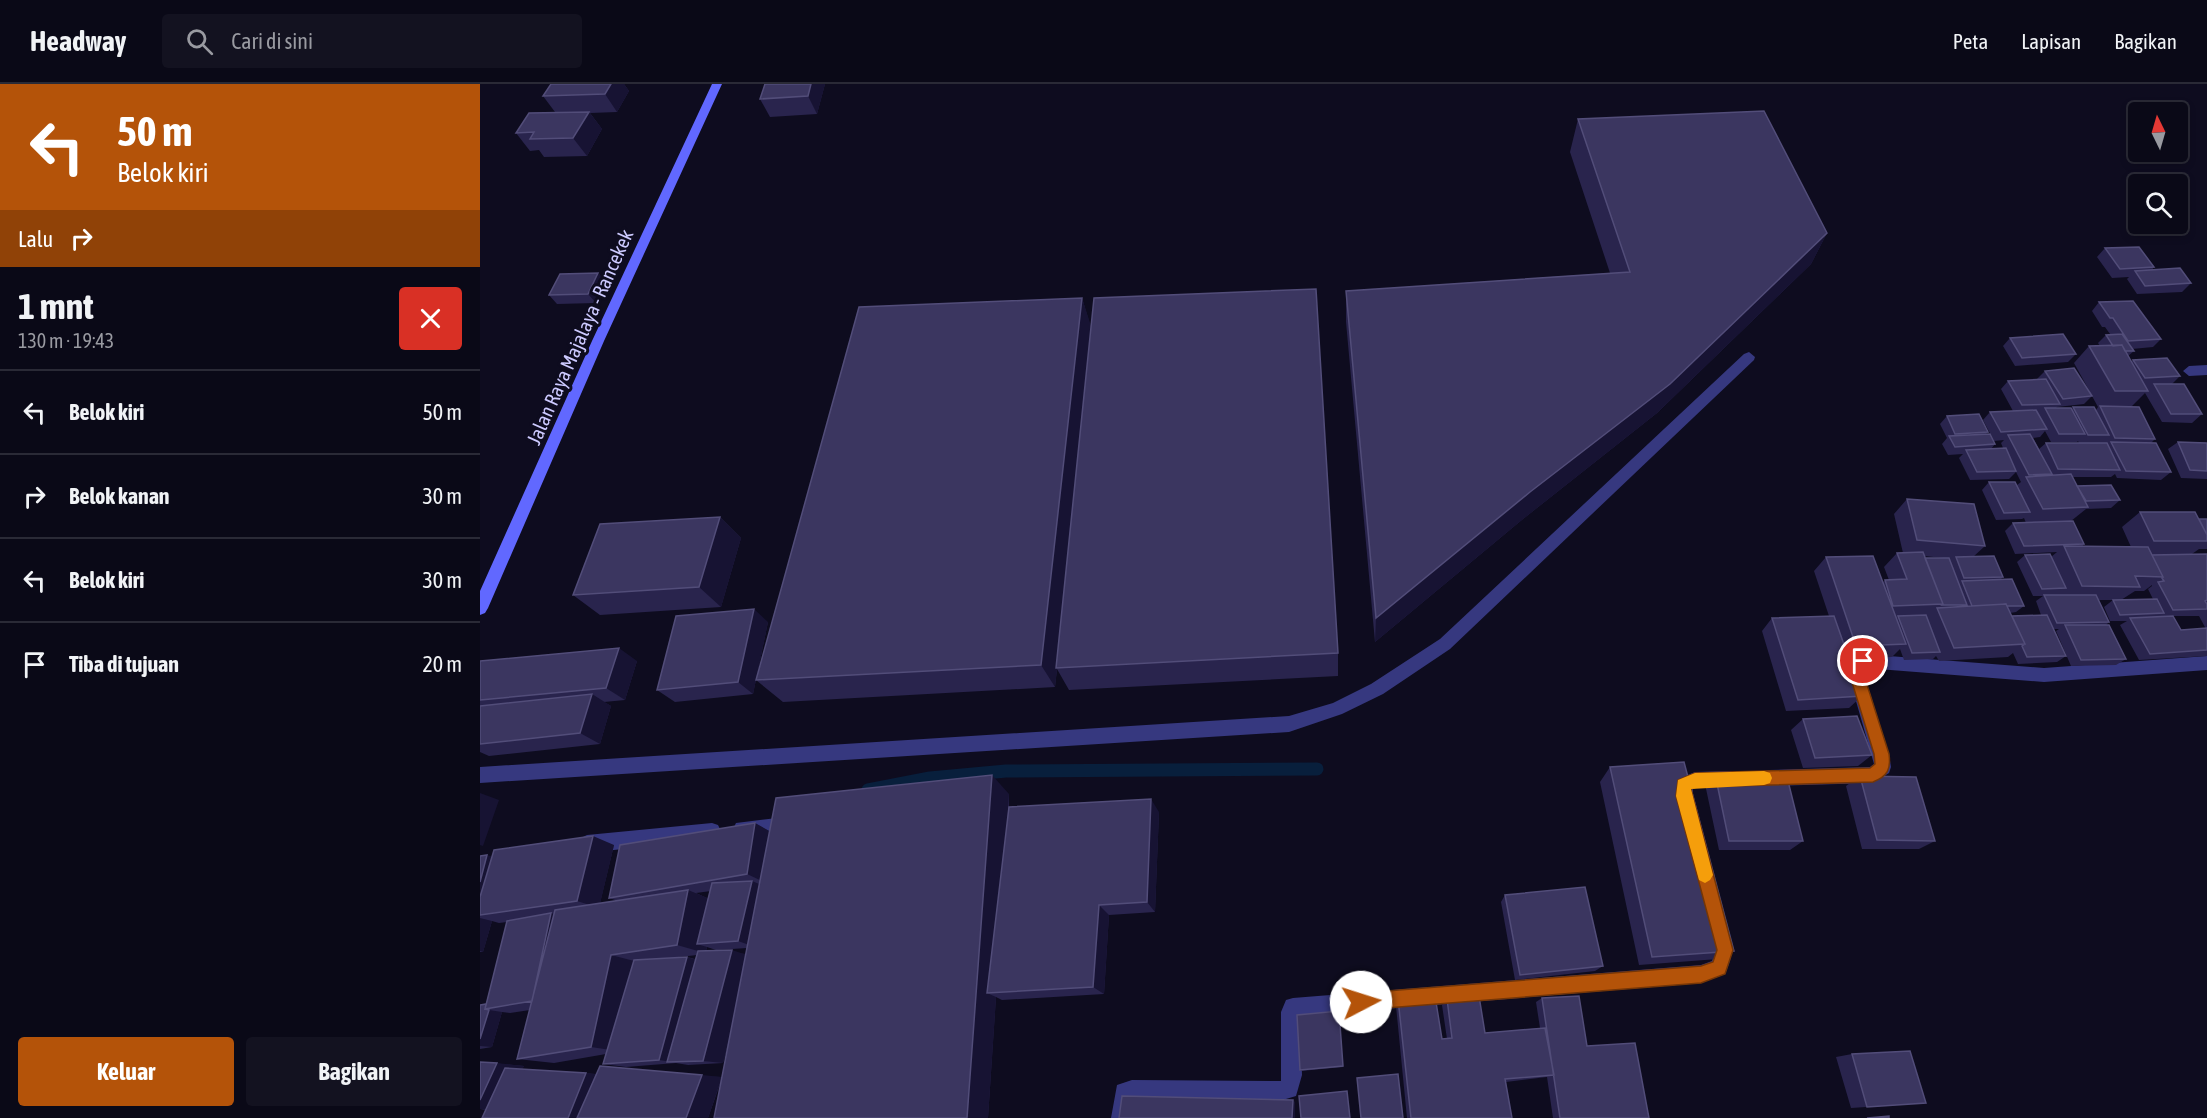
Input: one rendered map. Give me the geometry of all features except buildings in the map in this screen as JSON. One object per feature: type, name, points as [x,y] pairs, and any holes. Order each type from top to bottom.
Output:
[{"type":"main road","name":"Jalan Raya Majalaya - Rancekek","points":[[480,608],[603,331],[717,84]]},
{"type":"street","points":[[480,775],[1288,723],[1336,709],[1377,689],[1445,644],[1749,357]]},
{"type":"street","points":[[2189,371],[2207,370]]},
{"type":"street","points":[[1690,818],[1684,785],[1695,780],[1873,775],[1883,768],[1881,754],[1854,666],[1863,661],[2044,675],[2207,663]]},
{"type":"street","points":[[574,846],[777,826],[783,834],[785,848],[782,860]]},
{"type":"street","points":[[1121,1118],[1124,1092],[1132,1090],[1276,1092],[1289,1089],[1292,1075],[1290,1012],[1293,1007],[1701,974],[1719,968],[1725,950],[1716,917]]},
{"type":"waterway","points":[[868,790],[930,778],[1006,771],[1317,769]]},
{"type":"slow traffic","points":[[1705,875],[1684,796],[1684,785],[1695,780],[1764,778]]},
{"type":"route","points":[[1361,1002],[1701,974],[1719,968],[1725,950],[1684,796],[1684,785],[1695,780],[1873,775],[1883,768],[1881,754],[1854,666],[1863,661]]}]
